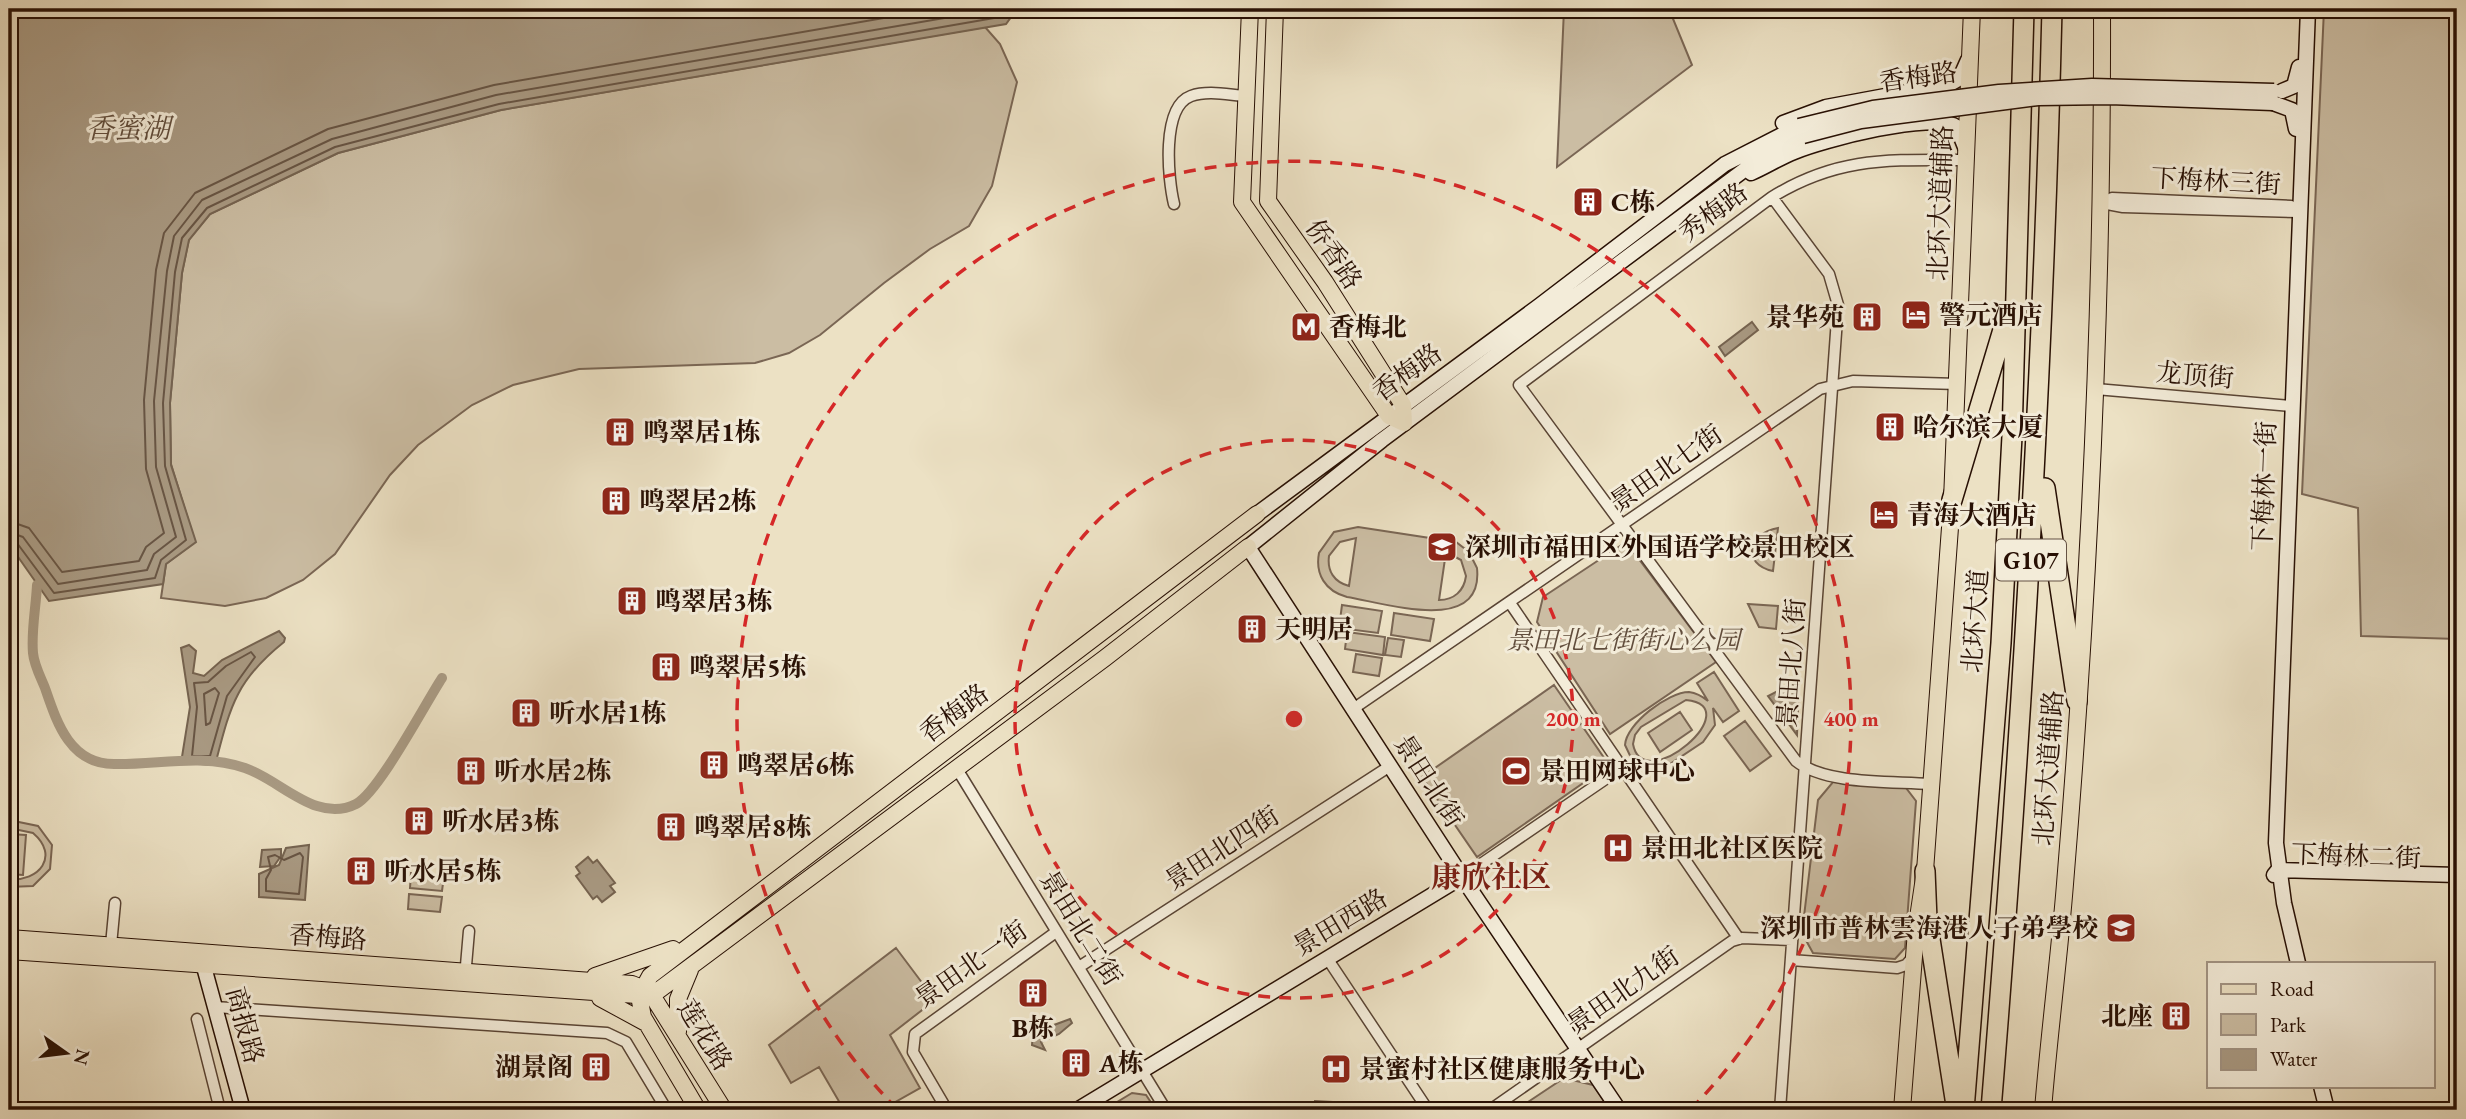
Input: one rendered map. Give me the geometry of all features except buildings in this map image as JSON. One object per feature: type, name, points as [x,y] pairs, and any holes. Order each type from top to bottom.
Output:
[{"type":"highway","name":"北环大道","points":[[1964,1110],[2001,643],[2012,436],[2024,9]]},
{"type":"highway","name":"北环大道","points":[[1991,1110],[2026,654],[2039,424],[2052,9]]},
{"type":"highway","points":[[1952,500],[2015,289]]},
{"type":"highway","points":[[2039,424],[2048,521],[2077,701]]},
{"type":"highway","points":[[1925,871],[1927,920],[1957,1110]]},
{"type":"main road","name":"侨香路","points":[[1250,9],[1242,202],[1389,416],[1404,424]]},
{"type":"main road","name":"侨香路","points":[[1275,9],[1268,201],[1325,282],[1403,405],[1404,424]]},
{"type":"main road","name":"北环大道辅路","points":[[1902,1110],[1914,954],[1925,871],[1952,500],[1972,9]]},
{"type":"main road","name":"北环大道辅路","points":[[2043,1110],[2065,886],[2095,389],[2102,203],[2102,9]]},
{"type":"main road","name":"香梅路","points":[[644,993],[654,972],[1257,514]]},
{"type":"main road","points":[[1248,547],[1257,514]]},
{"type":"main road","points":[[1238,528],[1248,547]]},
{"type":"main road","name":"香梅路","points":[[465,977],[584,992],[644,993],[693,967],[1105,658],[1248,547]]},
{"type":"main road","points":[[1087,642],[1103,642],[1107,649],[1105,658]]},
{"type":"main road","points":[[571,979],[626,967],[701,936]]},
{"type":"main road","name":"香梅路","points":[[9,938],[111,945],[202,959]]},
{"type":"main road","name":"香梅路","points":[[9,951],[202,959],[465,977],[624,982],[644,993]]},
{"type":"main road","points":[[682,1045],[676,1024],[677,1004],[683,984],[693,967]]},
{"type":"main road","points":[[584,992],[621,1007],[646,1024]]},
{"type":"main road","name":"莲花路","points":[[644,993],[646,1024],[700,1110]]},
{"type":"main road","name":"莲花路","points":[[644,993],[722,1107]]},
{"type":"main road","points":[[700,1110],[710,1102],[722,1107]]},
{"type":"street","points":[[2300,117],[2276,95],[2294,86],[2298,76],[2302,9]]},
{"type":"street","name":"下梅林一街","points":[[2298,962],[2270,843],[2293,211],[2308,9]]},
{"type":"street","points":[[1725,164],[1746,144],[1793,119],[1852,101],[1950,84],[1960,78],[1970,54]]},
{"type":"street","name":"香梅路","points":[[1257,514],[1539,306],[1725,164],[1801,131],[1864,109],[2009,91],[2092,86],[2276,95]]},
{"type":"street","points":[[1929,88],[1943,100],[1936,121]]},
{"type":"street","points":[[1174,204],[1169,173],[1171,126],[1178,106],[1184,99],[1202,94],[1246,96]]},
{"type":"street","points":[[1732,179],[1826,142],[1936,121],[1956,127],[1966,156]]},
{"type":"street","name":"香梅路","points":[[1248,547],[1404,424],[1763,156],[1801,131]]},
{"type":"street","name":"秀梅路","points":[[1623,527],[1519,385],[1772,197],[1795,183],[1856,163],[1966,156]]},
{"type":"street","name":"景田北八街","points":[[1772,197],[1835,285],[1838,305],[1835,384],[1780,1110]]},
{"type":"street","name":"下梅林三街","points":[[2102,203],[2112,198],[2293,211]]},
{"type":"street","name":"景田北七街","points":[[1353,709],[1623,527],[1803,399],[1835,384],[1853,381],[1958,384]]},
{"type":"street","name":"龙顶街","points":[[2095,389],[2287,405]]},
{"type":"street","points":[[1623,527],[1787,752],[1805,770],[1831,776],[1930,784]]},
{"type":"street","name":"景田北街","points":[[1248,547],[1462,877],[1619,1110]]},
{"type":"street","points":[[1510,603],[1739,939],[1792,940]]},
{"type":"street","name":"景田西路","points":[[1077,1110],[1462,877],[1623,768]]},
{"type":"street","name":"景田北二街","points":[[957,769],[1167,1110]]},
{"type":"street","name":"景田北四街","points":[[1080,970],[1391,769]]},
{"type":"street","name":"下梅林一街","points":[[2277,875],[2292,962]]},
{"type":"street","name":"下梅林二街","points":[[2277,875],[2457,875]]},
{"type":"street","name":"下梅林二街","points":[[2277,875],[2457,884]]},
{"type":"street","points":[[111,945],[115,903]]},
{"type":"street","points":[[465,977],[469,931]]},
{"type":"street","name":"景田北一街","points":[[947,1110],[913,1052],[915,1034],[1056,932]]},
{"type":"street","name":"景田北九街","points":[[1490,1110],[1739,939]]},
{"type":"street","points":[[1791,960],[1897,968],[1909,963],[1914,954]]},
{"type":"street","points":[[1327,958],[1429,1110]]},
{"type":"street","name":"商报路","points":[[202,959],[243,1110]]},
{"type":"street","points":[[215,1007],[607,1033],[626,1042],[664,1107]]},
{"type":"street","points":[[197,1019],[220,1110]]},
{"type":"street","points":[[2324,1088],[2329,1110]]},
{"type":"green space","points":[[1564,9],[1669,9],[1692,65],[1557,167]]},
{"type":"green space","points":[[2324,9],[2457,9],[2457,639],[2361,636],[2358,508],[2302,494]]},
{"type":"green space","points":[[985,27],[1000,44],[1017,82],[992,186],[969,226],[930,249],[820,335],[789,353],[755,363],[579,369],[513,385],[472,405],[418,445],[390,475],[335,554],[303,580],[266,598],[225,606],[161,598],[166,564],[195,542],[171,464],[170,403],[182,273],[189,239],[210,214],[338,153],[501,110]]},
{"type":"green space","points":[[1358,527],[1456,542],[1469,552],[1477,568],[1475,589],[1465,602],[1449,609],[1429,610],[1384,605],[1339,594],[1323,581],[1318,561],[1319,553],[1334,532]],"holes":[[[1356,538],[1349,586],[1339,582],[1333,575],[1329,556],[1340,542]],[[1446,552],[1461,560],[1466,576],[1457,594],[1439,600]]]},
{"type":"green space","points":[[1778,528],[1773,571],[1756,562],[1752,549],[1760,536]]},
{"type":"green space","name":"景田北七街街心公园","points":[[1626,542],[1716,662],[1610,734],[1537,622],[1543,597]]},
{"type":"green space","points":[[1748,604],[1778,606],[1776,629],[1759,627]]},
{"type":"green space","points":[[1342,605],[1382,611],[1378,633],[1339,628]]},
{"type":"green space","points":[[1394,613],[1434,619],[1430,641],[1391,635]]},
{"type":"green space","points":[[1347,632],[1385,637],[1383,655],[1345,649]]},
{"type":"green space","points":[[1388,638],[1404,640],[1401,657],[1385,655]]},
{"type":"green space","points":[[1356,654],[1382,658],[1379,676],[1353,672]]},
{"type":"green space","points":[[1714,672],[1739,711],[1723,722],[1713,708],[1715,725],[1703,742],[1661,770],[1646,770],[1634,764],[1625,745],[1632,728],[1660,703],[1680,693],[1694,693],[1708,701],[1697,683]],"holes":[[[1686,700],[1703,706],[1706,717],[1700,731],[1687,744],[1671,755],[1654,761],[1641,758],[1633,744],[1641,727]]]},
{"type":"green space","name":"景田网球中心","points":[[1554,685],[1609,765],[1477,857],[1422,777]]},
{"type":"green space","points":[[1680,712],[1692,730],[1660,752],[1648,733]]},
{"type":"green space","points":[[1745,721],[1771,756],[1750,771],[1724,736]]},
{"type":"green space","points":[[1833,782],[1906,788],[1916,801],[1905,948],[1895,959],[1813,953],[1802,933],[1818,800]]},
{"type":"green space","points":[[9,820],[38,826],[52,845],[50,869],[33,886],[9,887],[9,879],[20,879],[37,872],[45,858],[45,850],[33,833],[9,828]]},
{"type":"green space","points":[[9,834],[26,835],[23,875],[9,874]]},
{"type":"green space","points":[[411,873],[444,876],[442,891],[410,888]]},
{"type":"green space","points":[[409,894],[442,897],[440,912],[408,909]]},
{"type":"green space","points":[[896,948],[935,1000],[890,1035],[920,1088],[881,1110],[844,1110],[819,1067],[791,1083],[769,1045]]},
{"type":"green space","points":[[1564,1078],[1593,1085],[1610,1110],[1516,1110]]},
{"type":"green space","points":[[1132,1093],[1146,1095],[1156,1110],[1104,1110]]},
{"type":"green space","points":[[1315,1101],[1368,1104],[1368,1110],[1315,1110]]},
{"type":"water","name":"香蜜湖","points":[[9,9],[1017,9],[1006,24],[501,110],[338,153],[210,214],[189,240],[182,273],[170,403],[171,465],[196,542],[166,564],[163,584],[49,601],[9,544]]},
{"type":"water","points":[[1752,322],[1758,330],[1725,356],[1719,347]]},
{"type":"water","points":[[279,631],[285,638],[284,642],[255,670],[237,697],[225,727],[215,765],[181,763],[190,707],[181,648],[189,645],[196,651],[193,673],[204,676],[222,660]]},
{"type":"water","points":[[1799,680],[1797,735],[1768,696]]},
{"type":"water","points":[[309,845],[305,900],[259,897],[259,874],[279,865],[286,848]]},
{"type":"water","points":[[281,849],[281,856],[274,866],[260,867],[262,850]]},
{"type":"water","points":[[588,857],[593,863],[597,860],[615,883],[610,886],[615,892],[602,902],[597,896],[593,899],[576,876],[580,873],[576,867]]},
{"type":"water","points":[[1070,1019],[1072,1023],[1059,1034],[1041,1042],[1045,1050],[1032,1045],[1033,1031],[1038,1038],[1054,1025]]},
{"type":"waterway","points":[[37,585],[33,636],[36,667],[55,715],[68,739],[86,757],[99,762],[131,764],[196,760],[229,764],[258,774],[313,805],[341,809],[356,804],[377,783],[442,678]]},
{"type":"place","name":"C栋","points":[[1588,202]]},
{"type":"place","name":"警元酒店","points":[[1916,315]]},
{"type":"place","name":"景华苑","points":[[1867,317]]},
{"type":"place","name":"香梅北","points":[[1306,327]]},
{"type":"place","name":"哈尔滨大厦","points":[[1890,427]]},
{"type":"place","name":"鸣翠居1栋","points":[[620,432]]},
{"type":"place","name":"鸣翠居2栋","points":[[616,501]]},
{"type":"place","name":"青海大酒店","points":[[1884,515]]},
{"type":"place","name":"深圳市福田区外国语学校景田校区","points":[[1442,547]]},
{"type":"place","name":"鸣翠居3栋","points":[[632,601]]},
{"type":"place","name":"天明居","points":[[1252,629]]},
{"type":"place","name":"鸣翠居5栋","points":[[666,667]]},
{"type":"place","name":"听水居1栋","points":[[526,713]]},
{"type":"place","name":"鸣翠居6栋","points":[[714,765]]},
{"type":"place","name":"听水居2栋","points":[[471,771]]},
{"type":"place","name":"景田网球中心","points":[[1516,771]]},
{"type":"place","name":"听水居3栋","points":[[419,821]]},
{"type":"place","name":"鸣翠居8栋","points":[[671,827]]},
{"type":"place","name":"景田北社区医院","points":[[1618,848]]},
{"type":"place","name":"听水居5栋","points":[[361,871]]},
{"type":"place","name":"深圳市普林雲海港人子弟學校","points":[[2121,928]]},
{"type":"place","name":"B栋","points":[[1033,993]]},
{"type":"place","name":"北座","points":[[2176,1016]]},
{"type":"place","name":"A栋","points":[[1076,1063]]},
{"type":"place","name":"湖景阁","points":[[596,1067]]},
{"type":"place","name":"景蜜村社区健康服务中心","points":[[1336,1069]]},
{"type":"district","name":"康欣社区","points":[[1491,876]]}]
